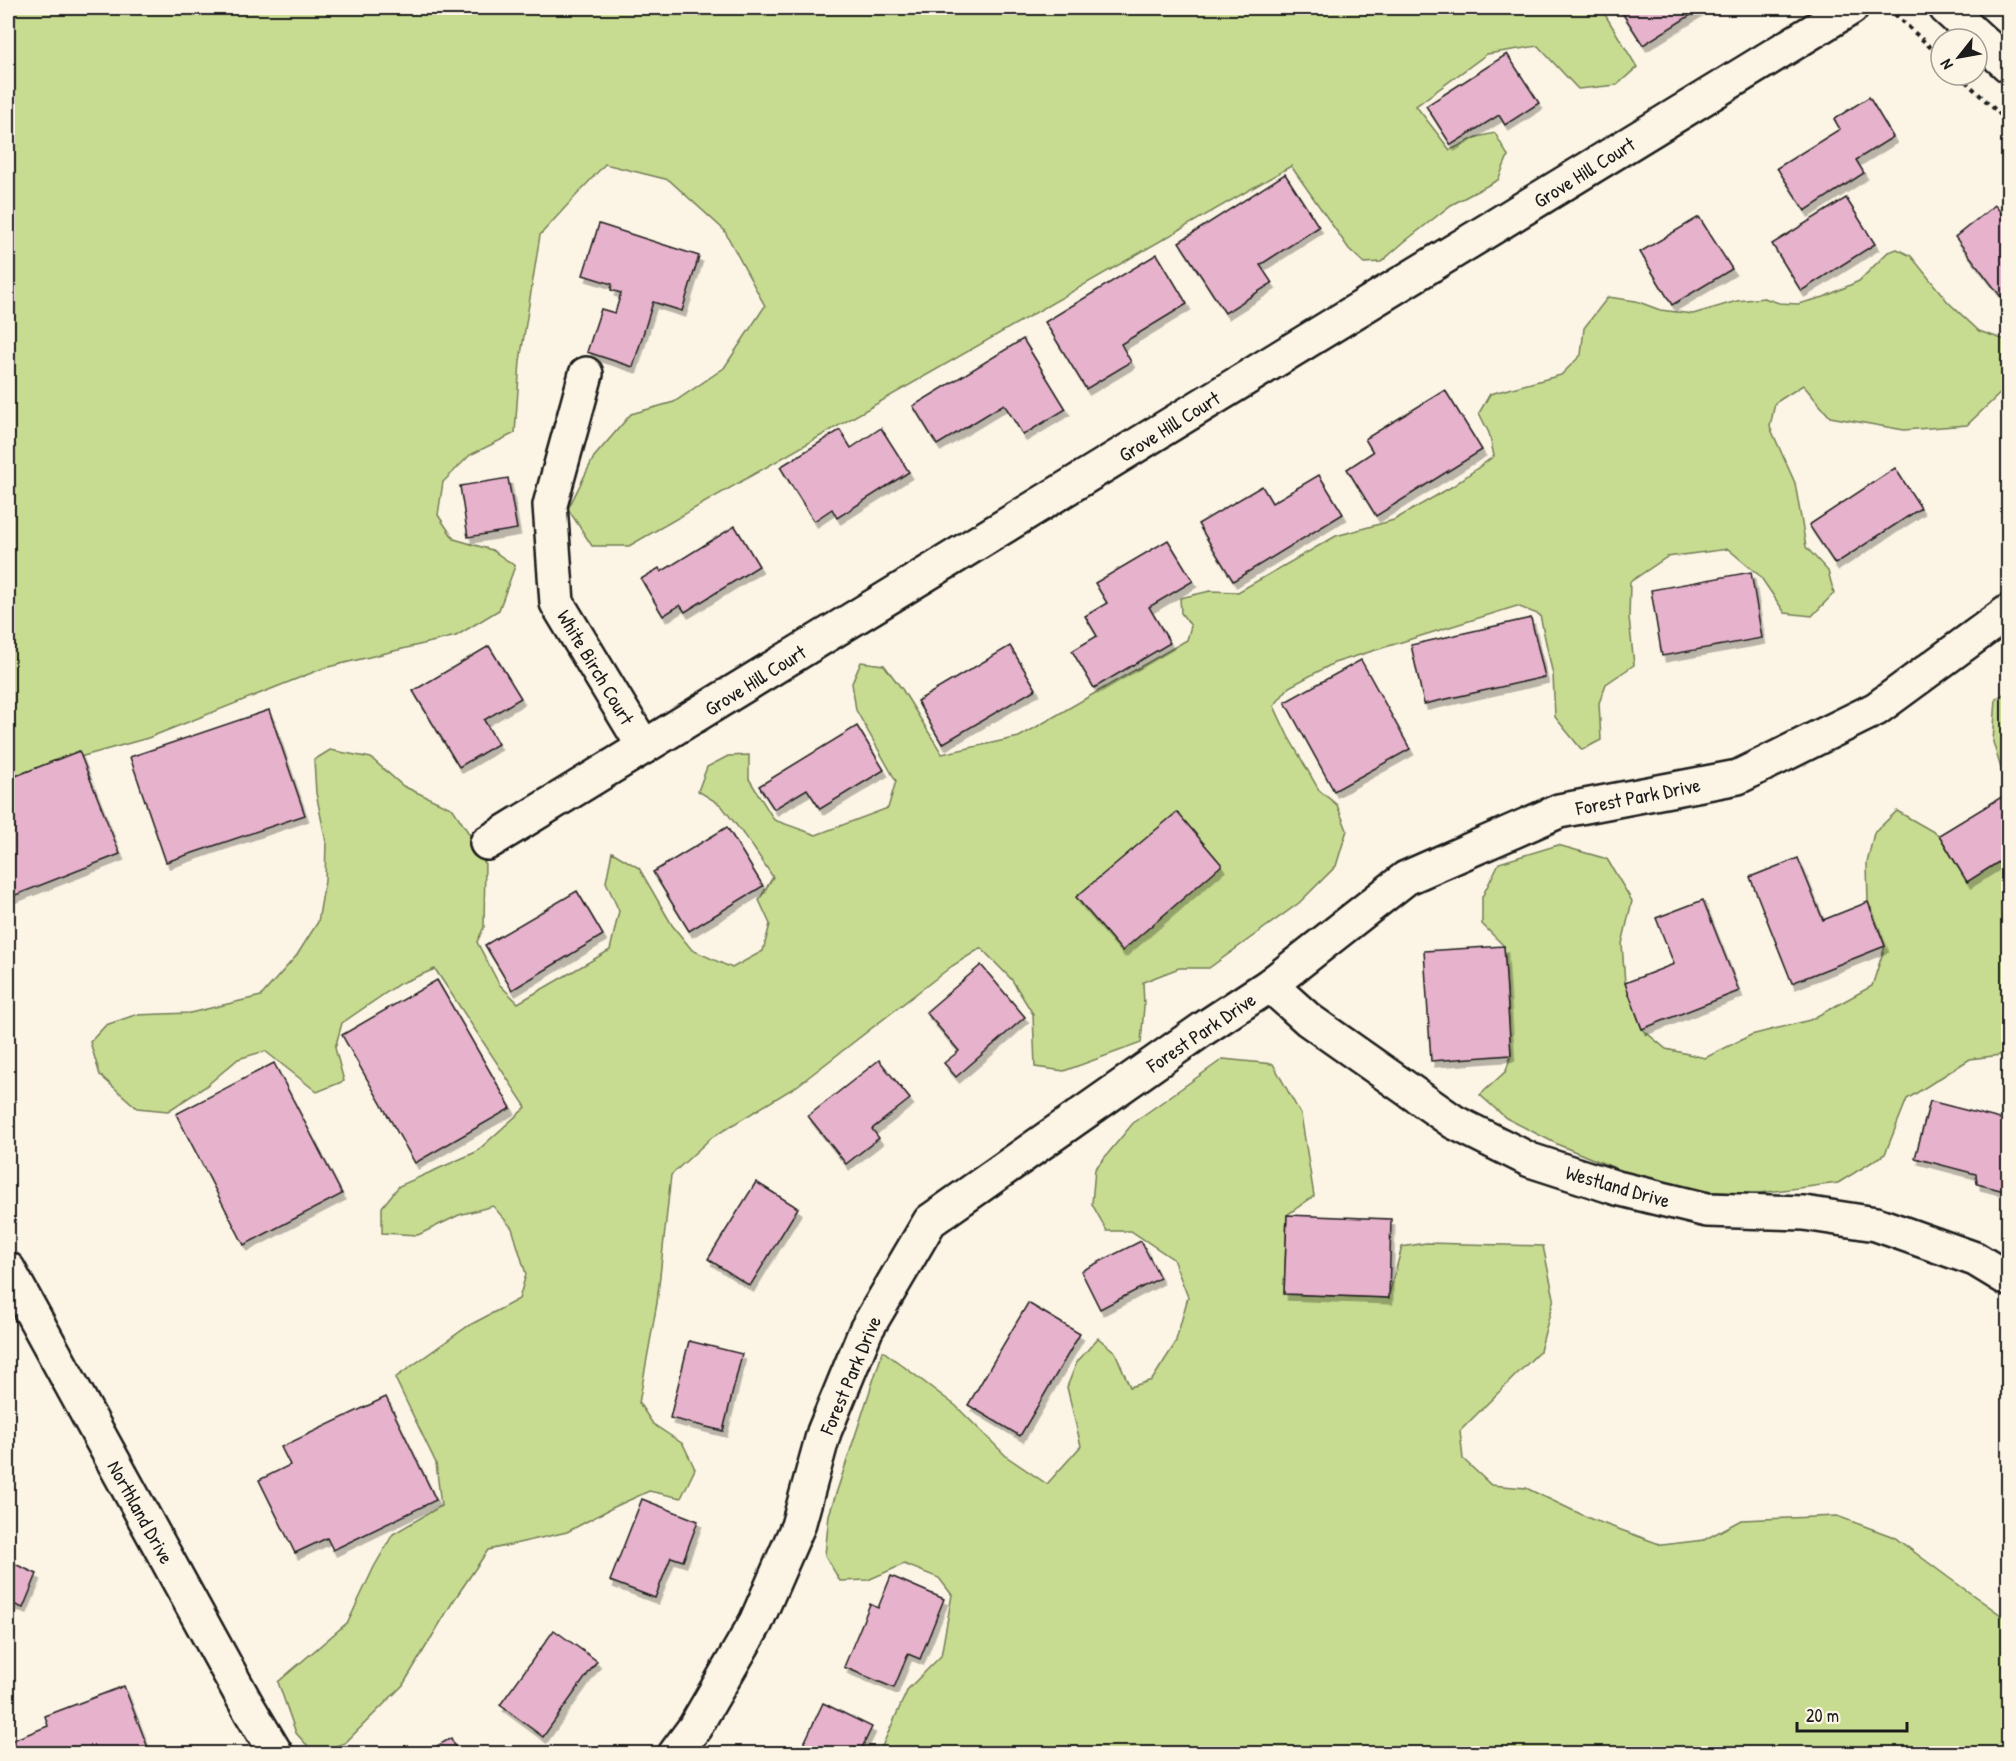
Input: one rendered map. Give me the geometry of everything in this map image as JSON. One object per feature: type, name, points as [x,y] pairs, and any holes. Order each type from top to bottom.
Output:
[{"type":"street","name":"Grove Hill Court","points":[[487,843],[1851,8]]},
{"type":"street","points":[[1946,8],[2008,65]]},
{"type":"street","name":"White Birch Court","points":[[586,374],[550,505],[557,603],[644,747]]},
{"type":"street","name":"Forest Park Drive","points":[[675,1754],[694,1727],[756,1622],[798,1526],[824,1432],[866,1330],[930,1221],[1203,1029],[1270,985],[1406,878],[1559,811],[1738,777],[1876,709],[2008,612]]},
{"type":"street","name":"Westland Drive","points":[[1270,985],[1309,1020],[1454,1122],[1530,1160],[1617,1188],[1707,1210],[1804,1213],[1876,1224],[1975,1259],[2008,1279]]},
{"type":"street","name":"Northland Drive","points":[[8,1269],[276,1754]]},
{"type":"path","points":[[1888,8],[1929,46]]},
{"type":"path","points":[[1972,87],[2008,122]]},
{"type":"green space","points":[[8,8],[1601,8],[1637,67],[1617,85],[1578,89],[1538,46],[1487,54],[1416,106],[1450,150],[1477,137],[1495,133],[1508,156],[1498,180],[1451,205],[1381,262],[1364,263],[1349,249],[1291,166],[629,546],[592,546],[568,509],[594,457],[631,414],[674,402],[724,368],[765,306],[724,230],[669,180],[605,164],[540,235],[520,361],[515,433],[470,455],[443,482],[438,515],[454,539],[492,550],[515,566],[499,610],[456,636],[324,668],[148,738],[8,777]]},
{"type":"green space","points":[[1897,249],[1911,256],[1948,302],[1979,331],[2008,341],[2008,386],[1967,425],[1904,430],[1830,417],[1803,385],[1775,403],[1770,427],[1795,483],[1806,547],[1828,571],[1834,593],[1812,616],[1785,613],[1760,576],[1728,549],[1667,557],[1630,582],[1629,618],[1634,665],[1606,684],[1599,703],[1601,740],[1582,750],[1555,717],[1553,675],[1540,615],[1517,606],[1334,663],[1289,687],[1274,706],[1288,736],[1319,790],[1337,805],[1347,830],[1336,866],[1299,903],[1209,968],[1179,968],[1143,982],[1141,1043],[1064,1071],[1035,1067],[1033,1014],[1012,980],[981,948],[952,966],[797,1086],[711,1138],[671,1175],[657,1303],[639,1403],[653,1424],[683,1444],[695,1469],[681,1498],[649,1491],[567,1532],[488,1550],[452,1603],[403,1685],[345,1743],[314,1753],[296,1733],[278,1682],[348,1622],[374,1567],[393,1534],[441,1506],[436,1463],[395,1378],[468,1326],[519,1299],[526,1274],[512,1228],[493,1206],[459,1215],[418,1235],[382,1233],[382,1207],[399,1186],[476,1152],[526,1107],[435,969],[399,984],[342,1023],[335,1048],[344,1081],[317,1092],[265,1051],[238,1059],[205,1087],[168,1111],[137,1108],[100,1075],[90,1042],[106,1025],[135,1015],[190,1013],[261,996],[297,955],[318,922],[325,881],[326,842],[316,793],[314,760],[330,750],[371,758],[403,786],[453,809],[485,858],[484,927],[477,942],[499,984],[518,1003],[610,950],[619,911],[606,882],[612,852],[639,868],[672,925],[692,950],[732,968],[763,951],[770,924],[759,900],[773,877],[721,805],[698,791],[707,767],[728,756],[749,755],[749,779],[774,820],[816,835],[888,808],[896,781],[856,710],[852,683],[861,662],[884,665],[902,689],[942,754],[1019,737],[1187,640],[1191,626],[1181,613],[1180,598],[1210,591],[1238,592],[1336,536],[1394,520],[1453,486],[1494,456],[1489,433],[1479,413],[1490,394],[1561,375],[1581,355],[1584,328],[1608,297],[1636,301],[1660,310],[1693,314],[1737,301],[1764,298],[1779,303],[1798,304],[1824,297],[1859,281],[1888,252]]},
{"type":"green space","points":[[2008,691],[2008,778],[2003,775],[1993,742],[1996,699]]},
{"type":"green space","points":[[1897,811],[1939,835],[1967,881],[2008,856],[2008,1054],[1970,1059],[1907,1099],[1885,1154],[1838,1183],[1752,1194],[1666,1189],[1559,1145],[1506,1118],[1480,1095],[1506,1071],[1511,1055],[1504,946],[1482,924],[1482,897],[1499,863],[1558,845],[1607,859],[1632,901],[1622,944],[1625,983],[1642,1029],[1666,1049],[1705,1058],[1751,1035],[1810,1020],[1872,986],[1885,946],[1868,902],[1867,863],[1874,833]]},
{"type":"green space","points":[[1223,1059],[1273,1064],[1301,1115],[1314,1196],[1287,1215],[1284,1294],[1388,1298],[1402,1247],[1426,1243],[1543,1246],[1554,1298],[1540,1351],[1460,1431],[1463,1459],[1491,1485],[1526,1488],[1591,1519],[1662,1545],[1704,1540],[1741,1520],[1837,1516],[1894,1537],[2008,1620],[2008,1753],[879,1753],[908,1689],[941,1656],[952,1595],[939,1578],[904,1564],[868,1580],[840,1581],[825,1555],[829,1515],[883,1351],[956,1406],[1007,1457],[1047,1484],[1081,1446],[1067,1387],[1077,1362],[1098,1338],[1115,1352],[1130,1387],[1152,1380],[1175,1344],[1188,1297],[1173,1259],[1131,1231],[1107,1231],[1092,1204],[1095,1169],[1134,1122]]},
{"type":"building","points":[[1619,8],[1702,8],[1643,45]]},
{"type":"building","points":[[1507,54],[1539,103],[1505,125],[1499,115],[1451,145],[1426,106]]},
{"type":"building","points":[[1869,97],[1893,137],[1856,160],[1864,173],[1805,211],[1777,168],[1840,129],[1834,119]]},
{"type":"building","points":[[1285,174],[1319,227],[1260,265],[1272,283],[1225,313],[1179,242]]},
{"type":"building","points":[[1846,198],[1875,244],[1801,291],[1772,244]]},
{"type":"building","points":[[1995,205],[2008,222],[2008,306],[1955,237]]},
{"type":"building","points":[[1699,217],[1732,269],[1672,305],[1640,252]]},
{"type":"building","points":[[599,224],[699,256],[682,311],[653,302],[633,367],[587,352],[601,309],[615,313],[621,293],[611,290],[612,284],[583,275]]},
{"type":"building","points":[[1157,254],[1187,304],[1121,344],[1131,362],[1086,389],[1045,322]]},
{"type":"building","points":[[1023,339],[1066,409],[1023,435],[1004,404],[937,445],[913,406]]},
{"type":"building","points":[[1445,390],[1482,450],[1376,516],[1347,469],[1373,452],[1365,439]]},
{"type":"building","points":[[881,428],[909,472],[837,518],[832,509],[814,521],[780,467],[840,430],[851,448]]},
{"type":"building","points":[[1895,468],[1921,508],[1835,564],[1809,525]]},
{"type":"building","points":[[1319,475],[1343,514],[1233,581],[1198,524],[1262,486],[1272,503]]},
{"type":"building","points":[[508,478],[517,529],[468,537],[460,486]]},
{"type":"building","points":[[735,526],[759,566],[685,612],[680,605],[663,616],[641,579],[659,568],[661,572]]},
{"type":"building","points":[[1168,540],[1193,581],[1149,607],[1170,643],[1094,688],[1072,651],[1097,636],[1085,616],[1107,603],[1095,583]]},
{"type":"building","points":[[1751,572],[1762,638],[1662,656],[1651,590]]},
{"type":"building","points":[[1531,618],[1545,677],[1424,704],[1411,645]]},
{"type":"building","points":[[489,646],[521,698],[484,720],[498,744],[459,767],[413,691]]},
{"type":"building","points":[[1010,646],[1036,689],[942,744],[917,701]]},
{"type":"building","points":[[1361,660],[1410,749],[1334,791],[1285,702]]},
{"type":"building","points":[[269,710],[305,815],[166,862],[130,757]]},
{"type":"building","points":[[857,726],[884,770],[820,809],[807,789],[774,809],[759,786]]},
{"type":"building","points":[[79,751],[120,854],[8,898],[8,779]]},
{"type":"building","points":[[2008,793],[2008,856],[1967,882],[1939,835]]},
{"type":"building","points":[[1177,812],[1222,865],[1122,951],[1076,897]]},
{"type":"building","points":[[727,827],[763,886],[689,931],[653,872]]},
{"type":"building","points":[[1798,858],[1823,920],[1868,902],[1885,946],[1792,983],[1750,877]]},
{"type":"building","points":[[577,891],[603,935],[512,990],[485,945]]},
{"type":"building","points":[[1703,900],[1739,991],[1642,1029],[1625,983],[1674,964],[1656,918]]},
{"type":"building","points":[[1504,946],[1511,1055],[1431,1061],[1424,951]]},
{"type":"building","points":[[981,965],[1025,1017],[956,1077],[944,1063],[959,1051],[926,1012]]},
{"type":"building","points":[[437,980],[511,1108],[415,1163],[342,1035]]},
{"type":"building","points":[[879,1060],[910,1099],[872,1129],[879,1138],[846,1164],[808,1116]]},
{"type":"building","points":[[274,1063],[342,1194],[244,1245],[176,1114]]},
{"type":"building","points":[[1930,1101],[2008,1121],[2008,1192],[1977,1184],[1976,1174],[1915,1158]]},
{"type":"building","points":[[756,1182],[798,1208],[750,1286],[708,1259]]},
{"type":"building","points":[[1287,1215],[1391,1219],[1389,1298],[1284,1294]]},
{"type":"building","points":[[1141,1241],[1160,1278],[1100,1309],[1081,1271]]},
{"type":"building","points":[[1028,1303],[1080,1334],[1020,1436],[968,1405]]},
{"type":"building","points":[[689,1341],[742,1354],[723,1431],[670,1418]]},
{"type":"building","points":[[386,1397],[436,1500],[333,1550],[327,1538],[295,1553],[259,1480],[290,1465],[281,1447]]},
{"type":"building","points":[[642,1499],[698,1521],[683,1561],[671,1557],[655,1598],[610,1581]]},
{"type":"building","points":[[8,1561],[37,1574],[23,1608],[8,1602]]},
{"type":"building","points":[[891,1576],[944,1599],[920,1659],[908,1654],[894,1688],[844,1667],[870,1604],[878,1608]]},
{"type":"building","points":[[554,1630],[597,1661],[543,1737],[500,1705]]},
{"type":"building","points":[[124,1686],[150,1753],[8,1754],[8,1742],[48,1726],[45,1716]]},
{"type":"building","points":[[823,1703],[872,1727],[859,1754],[799,1754]]},
{"type":"building","points":[[451,1738],[459,1754],[423,1754]]}]
